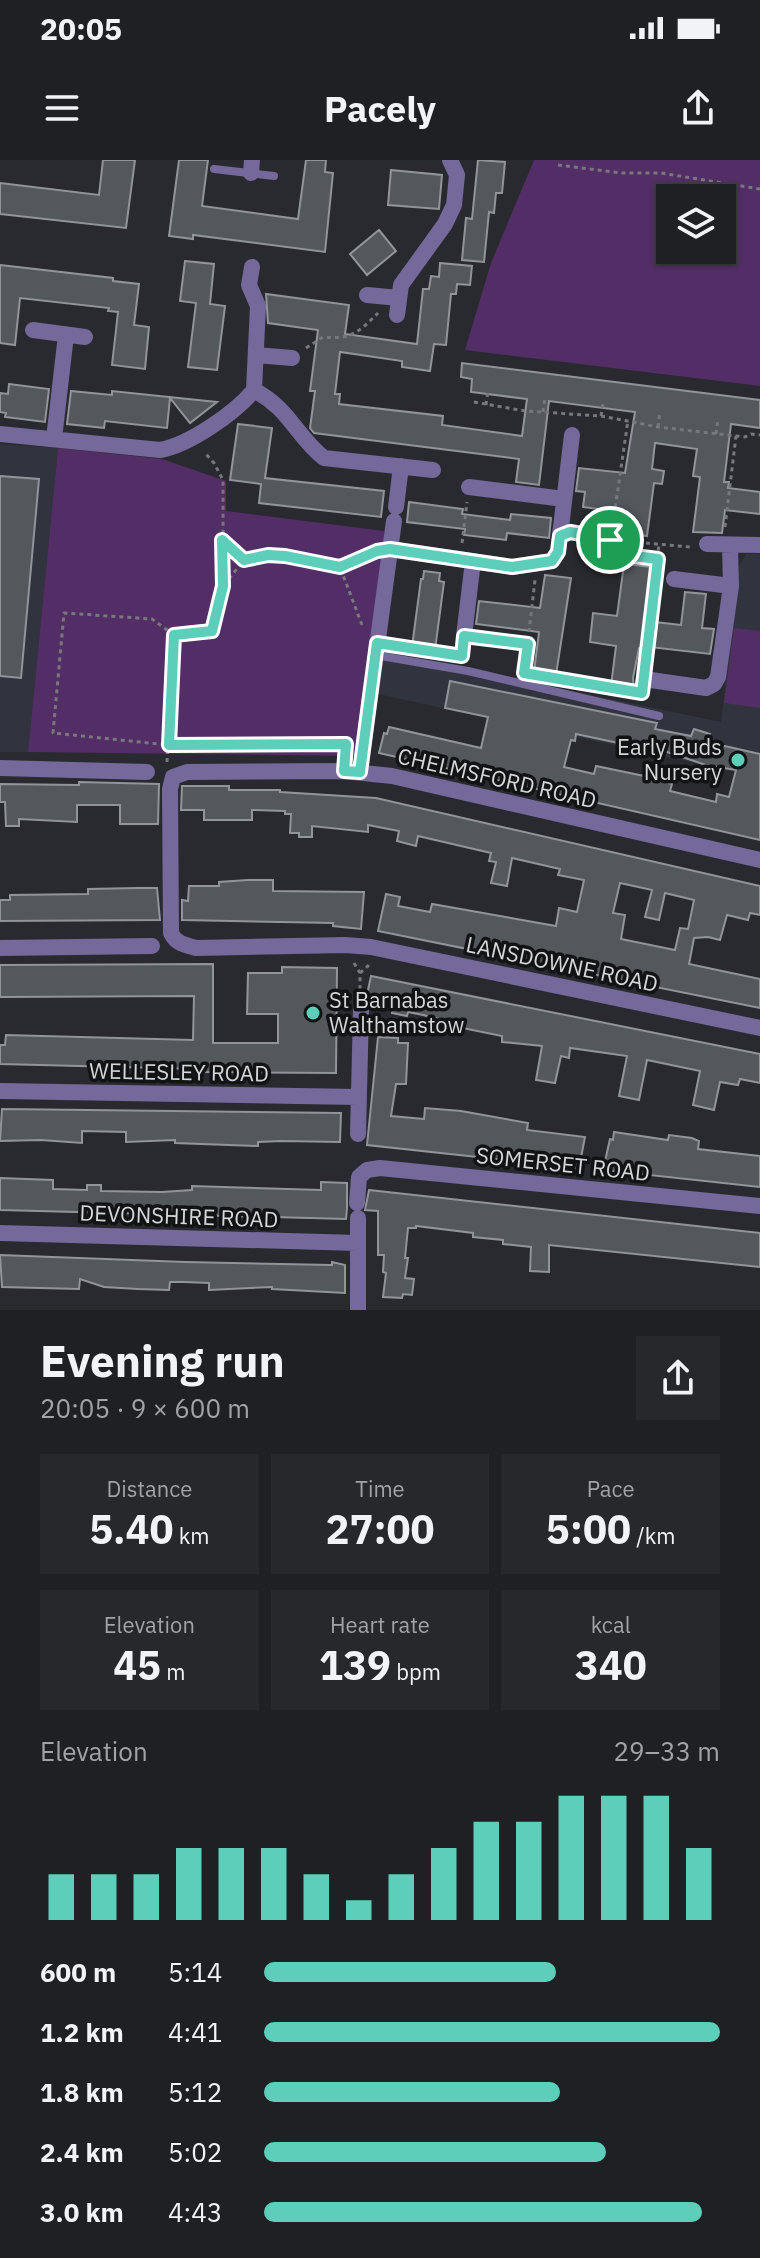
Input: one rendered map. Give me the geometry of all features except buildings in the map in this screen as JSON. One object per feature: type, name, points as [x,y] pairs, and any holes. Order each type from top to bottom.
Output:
[{"type":"street","points":[[367,295],[398,309],[401,285],[445,224],[454,205],[457,175],[450,160]]},
{"type":"street","points":[[0,434],[160,450],[176,447],[192,438],[244,402],[254,390],[258,306],[249,285],[252,267]]},
{"type":"street","points":[[33,330],[85,337]]},
{"type":"street","points":[[54,439],[66,335]]},
{"type":"street","points":[[256,355],[292,358]]},
{"type":"street","points":[[254,390],[281,408],[324,458],[433,470]]},
{"type":"street","points":[[390,549],[512,567],[552,561],[558,552],[572,435]]},
{"type":"street","points":[[360,772],[401,466]]},
{"type":"street","points":[[469,487],[564,499]]},
{"type":"street","points":[[560,536],[570,532],[608,539]]},
{"type":"street","points":[[644,679],[706,688],[714,684],[718,677],[731,586],[720,546],[760,545]]},
{"type":"street","points":[[464,636],[467,560]]},
{"type":"street","points":[[674,579],[731,586]]},
{"type":"street","points":[[0,768],[147,772]]},
{"type":"street","name":"CHELMSFORD ROAD","points":[[170,772],[360,772],[392,776],[760,860]]},
{"type":"street","name":"LANSDOWNE ROAD","points":[[170,772],[172,937],[184,945],[196,948],[354,945],[760,1028]]},
{"type":"street","points":[[0,948],[152,946]]},
{"type":"street","points":[[358,1134],[361,1010]]},
{"type":"street","name":"WELLESLEY ROAD","points":[[0,1091],[357,1097]]},
{"type":"street","name":"SOMERSET ROAD","points":[[357,1243],[357,1183],[362,1173],[380,1168],[760,1206]]},
{"type":"street","name":"DEVONSHIRE ROAD","points":[[0,1233],[357,1243]]},
{"type":"street","points":[[357,1243],[358,1310]]},
{"type":"lane","points":[[214,169],[252,167],[274,176]]},
{"type":"lane","points":[[464,636],[528,644]]},
{"type":"lane","points":[[375,655],[468,671],[659,716]]},
{"type":"path","points":[[558,165],[622,173],[661,173],[760,189]]},
{"type":"path","points":[[292,358],[323,337],[342,339],[361,331],[379,311],[398,309]]},
{"type":"path","points":[[486,405],[488,390]]},
{"type":"path","points":[[543,412],[545,397]]},
{"type":"path","points":[[474,402],[601,416],[716,434],[760,435]]},
{"type":"path","points":[[601,416],[603,404]]},
{"type":"path","points":[[658,427],[660,411]]},
{"type":"path","points":[[716,434],[718,419]]},
{"type":"path","points":[[628,420],[608,539],[616,553],[658,559]]},
{"type":"path","points":[[608,539],[689,547],[720,546],[736,436]]},
{"type":"path","points":[[192,438],[214,463],[223,480],[223,586],[212,631],[174,635],[152,619],[64,613],[53,733],[169,745],[346,744]]},
{"type":"path","points":[[467,560],[469,487]]},
{"type":"path","points":[[222,540],[244,560]]},
{"type":"path","points":[[634,556],[635,543]]},
{"type":"path","points":[[568,680],[642,693],[659,544]]},
{"type":"path","points":[[223,586],[244,560],[268,555],[285,556],[340,567],[377,551],[390,549]]},
{"type":"path","points":[[524,673],[537,564]]},
{"type":"path","points":[[340,567],[363,627]]},
{"type":"path","points":[[170,772],[174,635]]},
{"type":"path","points":[[354,965],[360,973],[361,1010]]},
{"type":"shaded area","points":[[534,160],[760,160],[760,386],[465,350],[491,263]]},
{"type":"shaded area","points":[[0,444],[58,448],[28,752],[0,752]]},
{"type":"shaded area","points":[[58,448],[162,459],[226,481],[226,511],[384,531],[354,756],[28,752]]},
{"type":"shaded area","points":[[746,554],[760,554],[760,777],[378,694],[383,652],[721,722],[739,566]]},
{"type":"shaded area","points":[[734,628],[760,631],[760,708],[724,703]]},
{"type":"place","name":"Early Buds Nursery","points":[[738,760]]},
{"type":"place","name":"St Barnabas Walthamstow","points":[[313,1013]]},
{"type":"route","points":[[570,532],[610,540],[635,543],[634,556],[658,559],[642,693],[524,673],[528,644],[464,636],[462,656],[377,643],[360,772],[344,771],[346,744],[169,745],[174,635],[212,631],[223,586],[222,540],[244,560],[268,555],[285,556],[340,567],[377,551],[390,549],[512,567],[552,561],[558,552],[560,536],[570,532]]}]
